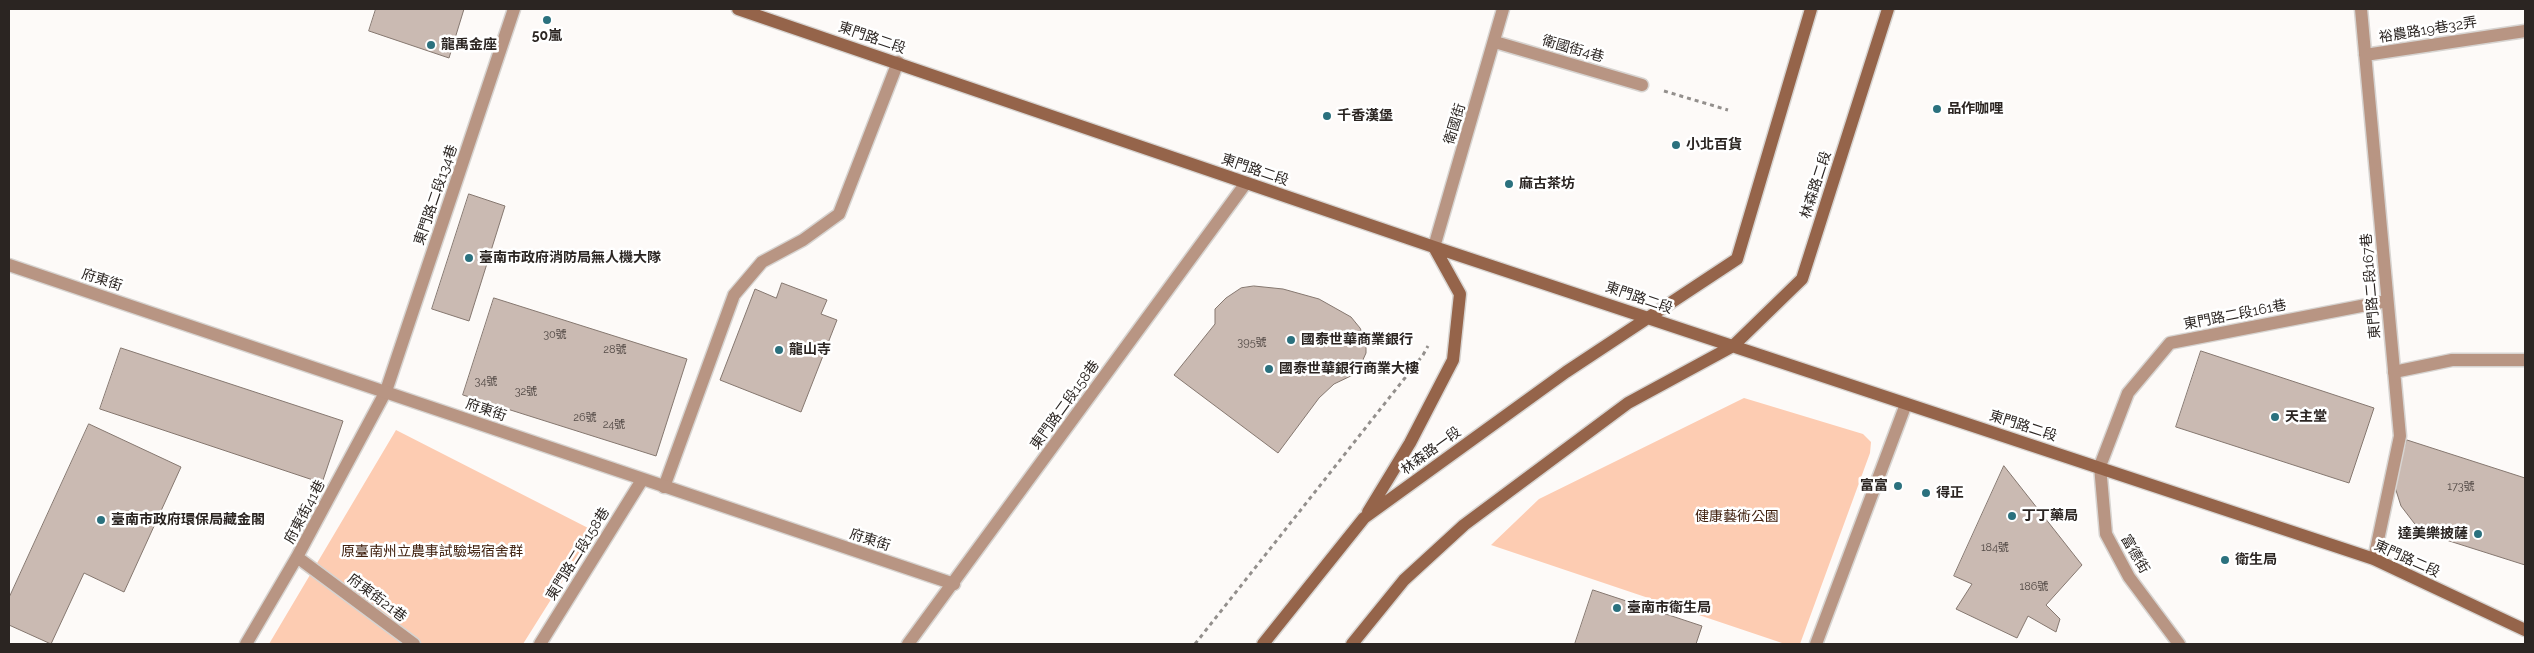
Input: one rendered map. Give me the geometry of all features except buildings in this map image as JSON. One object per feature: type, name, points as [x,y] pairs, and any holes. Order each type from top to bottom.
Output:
[{"type":"street","name":"東門路二段134巷","points":[[386,391],[514,9]]},
{"type":"street","name":"東門路二段","points":[[738,9],[898,62],[1434,247],[1906,404],[2100,466],[2374,559],[2525,630]]},
{"type":"street","name":"衛國街","points":[[1434,247],[1495,42],[1503,9]]},
{"type":"street","points":[[1649,318],[1737,259],[1811,9]]},
{"type":"street","name":"林森路二段","points":[[1733,346],[1802,279],[1888,9]]},
{"type":"street","name":"東門路二段167巷","points":[[2360,9],[2400,436],[2374,559]]},
{"type":"street","name":"裕農路19巷32弄","points":[[2365,55],[2525,31]]},
{"type":"street","name":"衛國街4巷","points":[[1495,42],[1642,85]]},
{"type":"street","points":[[664,487],[734,295],[762,262],[803,240],[839,214],[898,62]]},
{"type":"street","name":"東門路二段158巷","points":[[908,644],[954,584],[1246,183]]},
{"type":"street","points":[[1364,518],[1410,442],[1453,360],[1460,294],[1434,247]]},
{"type":"street","name":"府東街","points":[[9,265],[954,584]]},
{"type":"street","name":"東門路二段161巷","points":[[2100,466],[2128,393],[2170,343],[2387,301]]},
{"type":"street","name":"林森路一段","points":[[1263,644],[1364,518],[1566,372],[1649,318]]},
{"type":"street","points":[[1352,644],[1404,580],[1464,525],[1628,403],[1733,346]]},
{"type":"street","points":[[2394,372],[2452,360],[2525,360]]},
{"type":"street","name":"府東街41巷","points":[[246,644],[297,557],[386,391]]},
{"type":"street","points":[[1816,644],[1906,404]]},
{"type":"street","name":"富德街","points":[[2100,466],[2106,534],[2129,577],[2179,644]]},
{"type":"street","name":"東門路二段158巷","points":[[540,644],[642,480]]},
{"type":"street","name":"府東街21巷","points":[[297,557],[414,644]]},
{"type":"path","points":[[1642,85],[1728,110]]},
{"type":"path","points":[[1195,644],[1423,355],[1430,340]]},
{"type":"green space","name":"健康藝術公園","points":[[1744,398],[1863,434],[1871,442],[1870,453],[1800,644],[1785,644],[1491,545],[1539,499]]},
{"type":"green space","name":"原臺南州立農事試驗場宿舍群","points":[[396,430],[594,531],[523,644],[269,644]]},
{"type":"place","name":"50嵐","points":[[547,20]]},
{"type":"place","name":"龍禹金座","points":[[431,45]]},
{"type":"place","name":"品作咖哩","points":[[1937,109]]},
{"type":"place","name":"千香漢堡","points":[[1327,116]]},
{"type":"place","name":"小北百貨","points":[[1676,145]]},
{"type":"place","name":"麻古茶坊","points":[[1509,184]]},
{"type":"place","name":"臺南市政府消防局無人機大隊","points":[[469,258]]},
{"type":"place","name":"國泰世華商業銀行","points":[[1291,340]]},
{"type":"place","name":"龍山寺","points":[[779,350]]},
{"type":"place","name":"國泰世華銀行商業大樓","points":[[1269,369]]},
{"type":"place","name":"天主堂","points":[[2275,417]]},
{"type":"place","name":"富富","points":[[1898,486]]},
{"type":"place","name":"得正","points":[[1926,493]]},
{"type":"place","name":"丁丁藥局","points":[[2012,516]]},
{"type":"place","name":"臺南市政府環保局藏金閣","points":[[101,520]]},
{"type":"place","name":"達美樂披薩","points":[[2478,534]]},
{"type":"place","name":"衛生局","points":[[2225,560]]},
{"type":"place","name":"臺南市衛生局","points":[[1617,608]]}]
